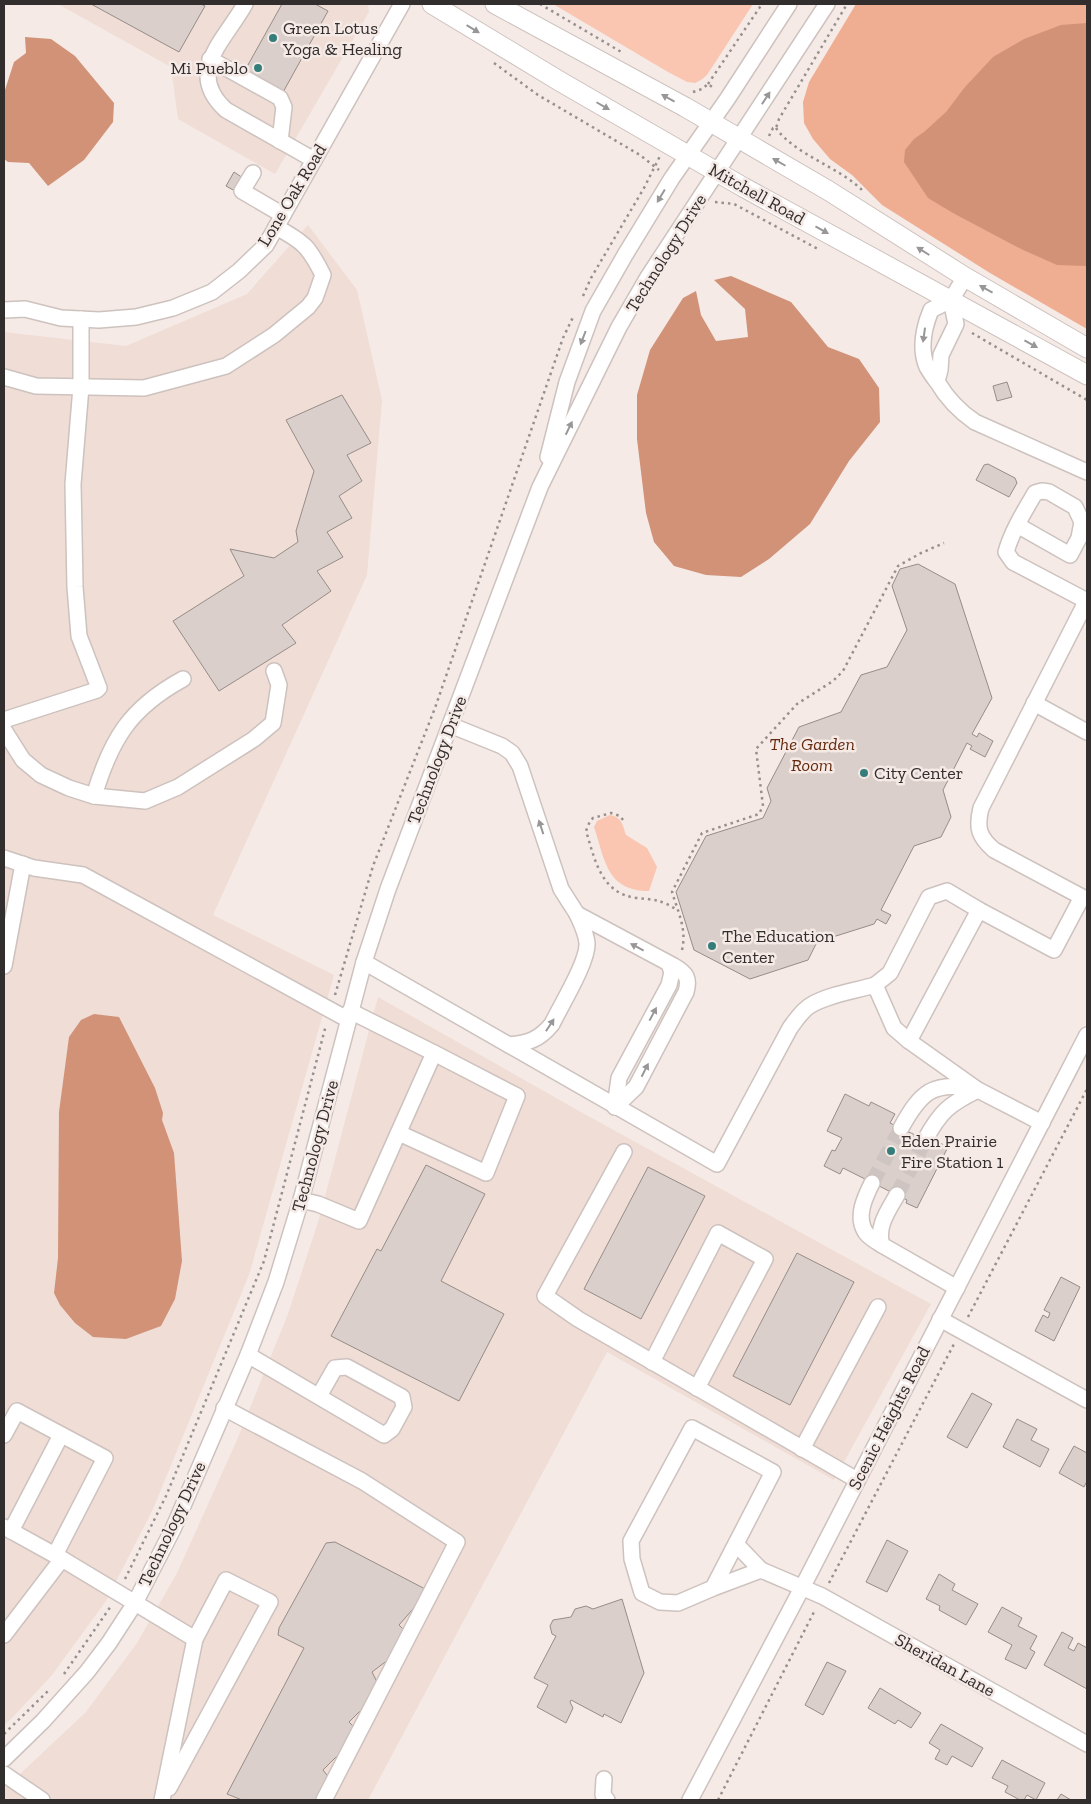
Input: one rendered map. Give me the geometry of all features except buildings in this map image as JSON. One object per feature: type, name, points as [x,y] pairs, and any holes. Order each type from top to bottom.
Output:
[{"type":"main road","name":"Mitchell Road","points":[[432,4],[743,187],[1087,375]]},
{"type":"main road","points":[[495,4],[710,122],[829,191],[965,278],[1087,348]]},
{"type":"street","points":[[245,4],[234,23],[224,34],[210,59],[208,77],[213,95],[226,110],[314,160]]},
{"type":"street","name":"Lone Oak Road","points":[[4,310],[25,309],[61,318],[99,320],[136,317],[172,308],[212,292],[240,271],[266,244],[402,4]]},
{"type":"street","name":"Technology Drive","points":[[540,487],[567,382],[594,311],[625,255],[688,155],[728,98],[789,4]]},
{"type":"street","name":"Technology Drive","points":[[4,1759],[43,1721],[87,1672],[109,1643],[135,1603],[173,1529],[248,1355],[276,1282],[301,1200],[364,962],[388,889],[540,487],[619,327],[648,277],[740,140],[827,4]]},
{"type":"street","points":[[210,59],[280,98],[283,102],[284,111],[280,141]]},
{"type":"street","points":[[4,377],[36,386],[144,388],[226,366],[281,329],[308,307],[315,298],[323,275],[311,251],[279,221],[242,191],[253,173]]},
{"type":"street","points":[[965,278],[951,300],[931,310],[923,338],[927,367],[946,398],[975,422],[1087,472]]},
{"type":"street","points":[[936,382],[940,370],[941,354],[956,324],[951,300]]},
{"type":"street","points":[[4,720],[98,690],[99,688],[79,636],[75,587],[73,484],[81,387],[81,319]]},
{"type":"street","points":[[364,962],[717,1164],[790,1028],[800,1015],[811,1006],[825,999],[875,986],[890,973],[929,897],[947,891],[1054,950],[1085,892],[994,850],[985,842],[979,832],[978,821],[981,808],[1087,600],[1013,562],[1006,552],[1010,540],[1017,525],[1035,493],[1042,491],[1049,492],[1075,507],[1082,522],[1079,538],[1070,555],[1017,525]]},
{"type":"street","points":[[4,730],[23,760],[41,775],[69,788],[94,796],[145,801],[178,788],[254,739],[273,723],[280,685],[274,671]]},
{"type":"street","points":[[94,796],[112,747],[124,727],[143,706],[162,690],[183,679]]},
{"type":"street","points":[[1034,704],[1087,732]]},
{"type":"street","points":[[450,725],[491,740],[512,753],[520,766],[561,889],[577,914],[586,934],[585,958],[552,1024],[544,1034],[534,1040],[509,1046]]},
{"type":"street","points":[[4,858],[34,868],[83,875],[349,1015],[434,1053],[517,1096],[486,1173],[399,1133]]},
{"type":"street","points":[[4,966],[23,864]]},
{"type":"street","points":[[909,1041],[979,910]]},
{"type":"street","points":[[577,914],[669,964],[686,976],[688,982],[686,992],[636,1087],[615,1107]]},
{"type":"street","points":[[875,986],[894,1028],[909,1041],[978,1090],[1042,1123]]},
{"type":"street","name":"Scenic Heights Road","points":[[690,1800],[1087,1035]]},
{"type":"street","points":[[301,1200],[318,1204],[359,1221],[434,1053]]},
{"type":"street","points":[[901,1128],[911,1109],[922,1097],[939,1087],[957,1086],[978,1090]]},
{"type":"street","points":[[925,1140],[942,1112],[958,1099],[978,1090]]},
{"type":"street","points":[[624,1152],[545,1296],[578,1319],[857,1480]]},
{"type":"street","points":[[872,1183],[863,1200],[861,1220],[866,1233],[882,1245],[957,1288]]},
{"type":"street","points":[[882,1245],[879,1236],[882,1222],[897,1195]]},
{"type":"street","points":[[652,1362],[718,1233],[765,1259],[697,1388]]},
{"type":"street","points":[[802,1449],[878,1306]]},
{"type":"street","points":[[940,1319],[1087,1400]]},
{"type":"street","points":[[248,1355],[384,1434],[392,1429],[404,1407],[402,1397],[347,1367],[335,1368],[319,1396]]},
{"type":"street","points":[[224,1408],[362,1480],[458,1542],[324,1800]]},
{"type":"street","points":[[4,1435],[17,1411],[105,1458],[59,1557],[4,1635]]},
{"type":"street","points":[[713,1588],[773,1472],[692,1428],[631,1541],[632,1559],[642,1593],[660,1602],[678,1603],[761,1570],[736,1544]]},
{"type":"street","points":[[61,1435],[8,1529],[119,1592],[195,1639]]},
{"type":"street","name":"Sheridan Lane","points":[[761,1570],[822,1596],[1087,1744]]},
{"type":"street","points":[[226,1580],[270,1602],[163,1800],[195,1639],[226,1580]]},
{"type":"street","points":[[4,1774],[42,1800]]},
{"type":"street","points":[[604,1779],[603,1795],[607,1800]]},
{"type":"path","points":[[708,84],[762,4]]},
{"type":"path","points":[[761,152],[773,128],[776,128],[779,119],[847,4]]},
{"type":"path","points":[[734,204],[743,187]]},
{"type":"path","points":[[682,950],[685,939],[672,892],[702,834],[759,814],[763,806],[756,749],[797,704],[833,681],[843,671],[898,566],[944,543]]},
{"type":"path","points":[[623,820],[620,816],[612,813],[593,818],[587,826],[586,831],[600,875],[623,895],[664,901],[678,911]]},
{"type":"path","points":[[718,1800],[822,1596],[1087,1089]]},
{"type":"shaded area","points":[[58,4],[368,4],[369,12],[275,174],[178,119],[171,67]]},
{"type":"shaded area","points":[[553,4],[753,4],[707,75],[695,83],[687,82],[668,72]]},
{"type":"shaded area","points":[[856,4],[1087,4],[1087,329],[990,273],[882,205],[852,175],[830,159],[813,139],[804,123],[803,102],[809,82]]},
{"type":"shaded area","points":[[1087,23],[1087,266],[1057,265],[1021,249],[928,198],[904,162],[905,150],[914,139],[946,112],[965,87],[993,57],[1024,39],[1061,25]]},
{"type":"shaded area","points":[[25,37],[51,39],[75,56],[114,103],[113,122],[84,160],[48,186],[29,163],[8,162],[4,159],[4,93],[14,62],[26,53]]},
{"type":"shaded area","points":[[308,225],[357,290],[382,400],[367,575],[213,915],[334,975],[249,1275],[153,1509],[106,1601],[52,1675],[4,1725],[4,332],[126,346],[247,294]]},
{"type":"shaded area","points":[[731,276],[791,302],[828,347],[859,359],[879,388],[880,422],[849,461],[810,524],[769,559],[741,577],[706,575],[674,566],[654,542],[646,513],[637,439],[637,395],[650,350],[683,298],[696,291],[701,315],[716,341],[748,337],[745,309],[714,280]]},
{"type":"shaded area","points":[[610,815],[620,820],[626,835],[647,848],[657,867],[649,891],[635,890],[624,886],[610,871],[594,827],[597,821]]},
{"type":"shaded area","points":[[378,997],[579,1111],[931,1304],[834,1480],[607,1352],[368,1800],[4,1800],[4,1789],[86,1712],[137,1643],[177,1573],[237,1440],[288,1314],[319,1219]]},
{"type":"shaded area","points":[[94,1014],[119,1017],[155,1088],[163,1113],[162,1120],[174,1153],[182,1261],[175,1299],[161,1326],[126,1339],[93,1337],[75,1323],[60,1305],[54,1293],[58,1258],[59,1112],[69,1037],[81,1020]]},
{"type":"tunnel","points":[[872,1183],[901,1128]]},
{"type":"tunnel","points":[[897,1195],[925,1140]]},
{"type":"place","name":"Green Lotus Yoga & Healing","points":[[273,38]]},
{"type":"place","name":"Mi Pueblo","points":[[258,68]]},
{"type":"place","name":"City Center","points":[[864,773]]},
{"type":"place","name":"The Education Center","points":[[712,946]]},
{"type":"place","name":"Eden Prairie Fire Station 1","points":[[891,1151]]},
{"type":"park label","name":"The Garden Room","points":[[812,754]]}]
